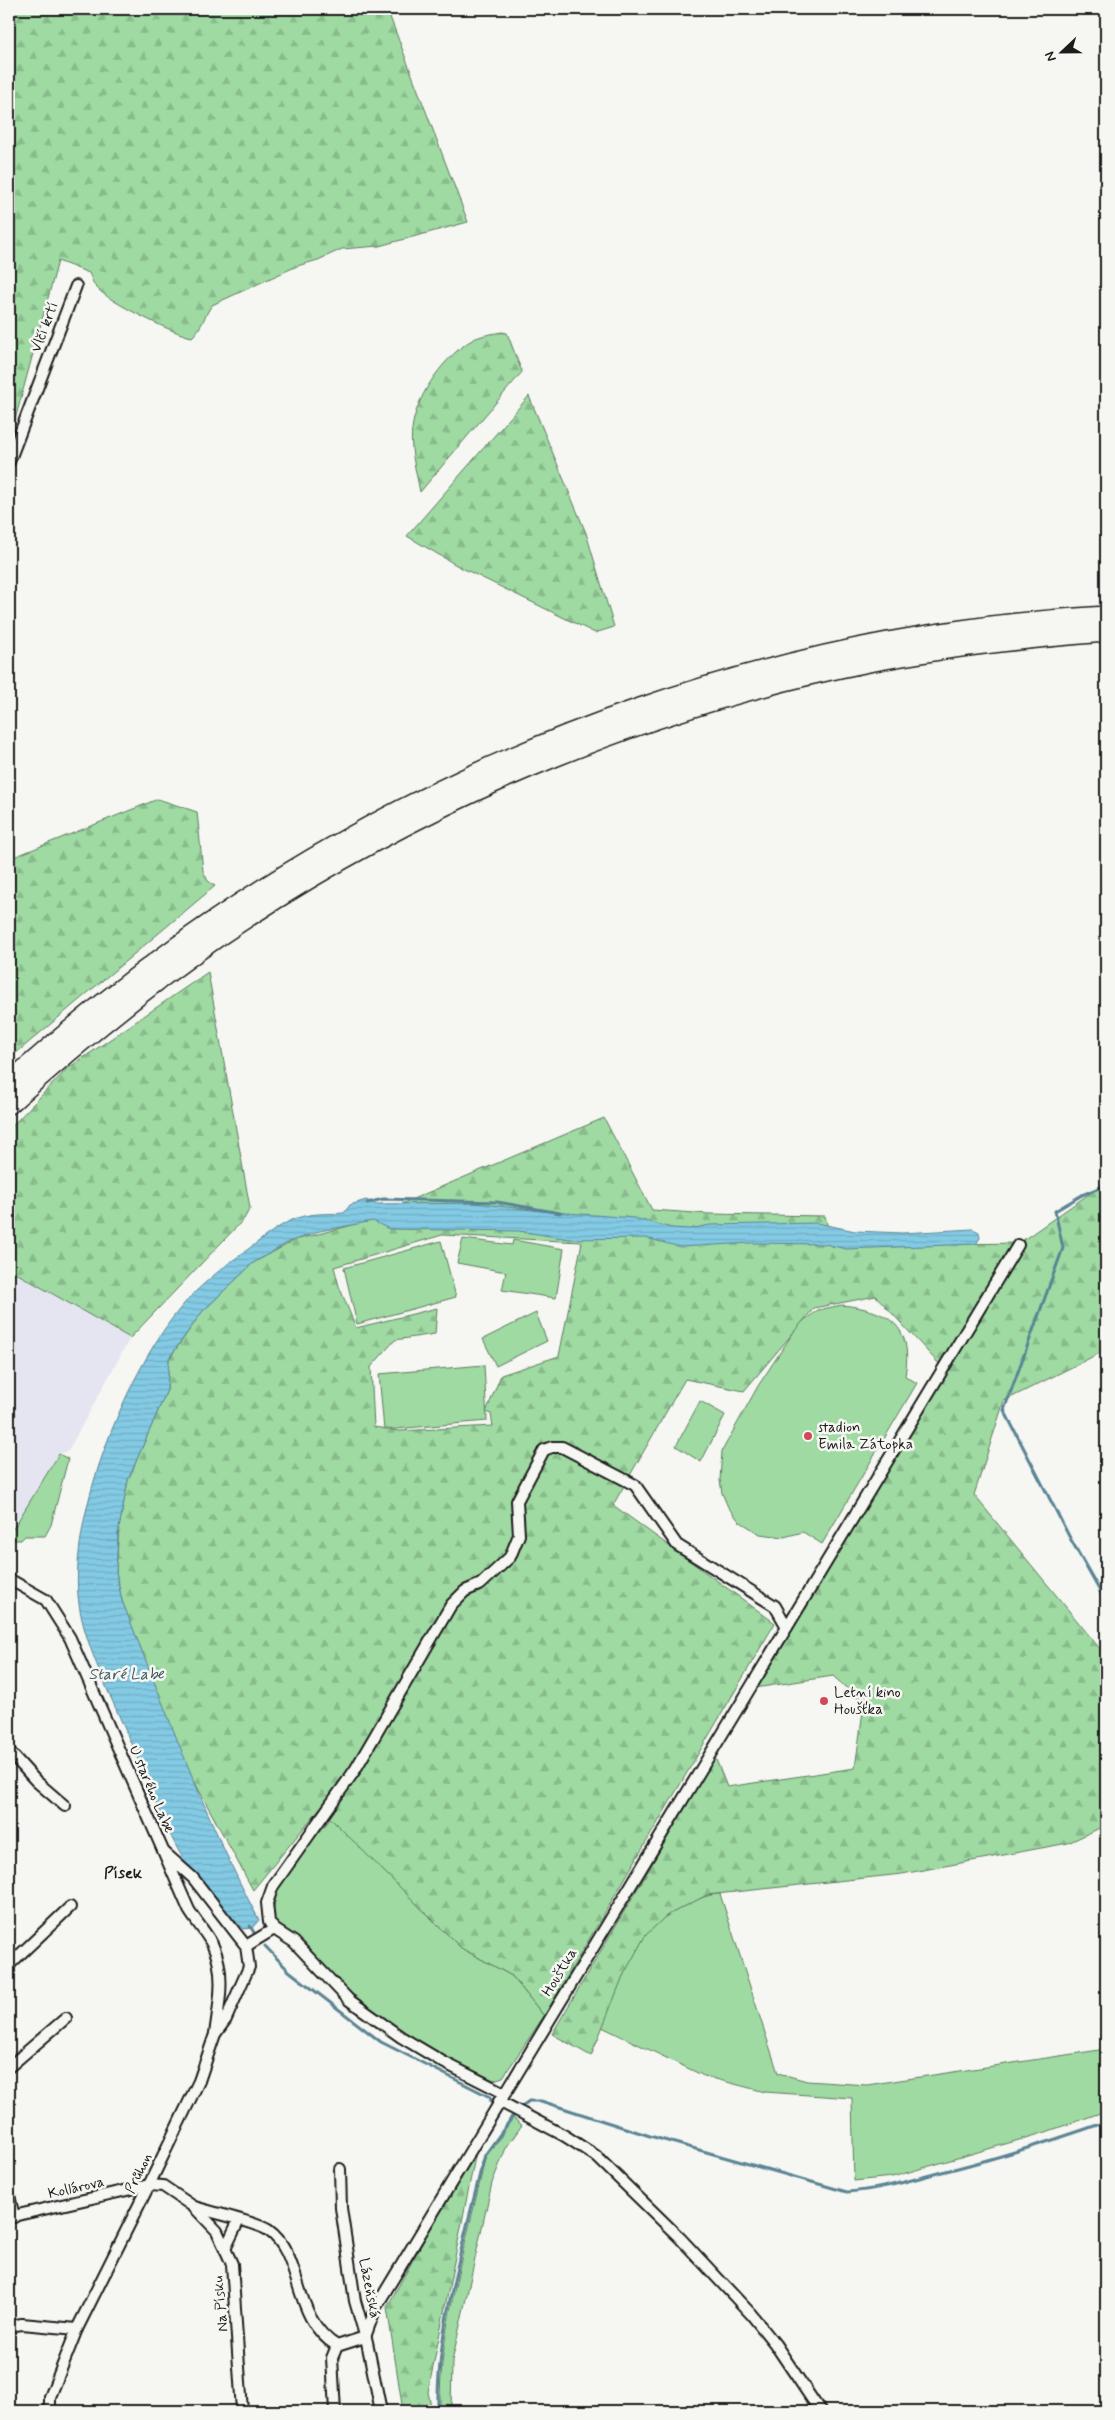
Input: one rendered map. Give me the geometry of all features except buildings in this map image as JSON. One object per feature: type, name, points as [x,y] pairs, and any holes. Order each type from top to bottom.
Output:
[{"type":"highway","points":[[9,1083],[102,1003],[152,964],[210,923],[347,839],[415,802],[505,761],[585,728],[736,687],[802,660],[890,641],[974,627],[1106,616]]},
{"type":"highway","points":[[736,687],[962,647],[1106,632]]},
{"type":"highway","points":[[9,1104],[72,1048],[161,978],[220,936],[345,859],[420,818],[514,774],[686,702]]},
{"type":"street","name":"Vlčí krtí","points":[[9,462],[76,286]]},
{"type":"street","name":"Houštka","points":[[365,2338],[376,2307],[1018,1245]]},
{"type":"street","points":[[787,1627],[775,1606],[677,1545],[635,1484],[562,1447],[552,1447],[544,1450],[520,1494],[517,1508],[519,1534],[506,1563],[481,1584],[465,1591],[451,1605],[355,1770],[273,1886],[267,1904],[269,1922],[274,1929],[294,1942],[349,2000],[386,2027],[596,2156],[680,2238],[751,2314],[775,2344],[820,2411]]},
{"type":"street","name":"U starého Labe","points":[[9,1579],[46,1600],[70,1638],[188,1910],[212,1945],[219,1964],[221,1990],[214,2034]]},
{"type":"street","points":[[9,1751],[36,1781],[65,1806]]},
{"type":"street","points":[[162,1851],[192,1878],[246,1946],[274,1929]]},
{"type":"street","points":[[9,1965],[70,1907]]},
{"type":"street","name":"Průhon","points":[[50,2411],[50,2397],[77,2329],[199,2081],[214,2034],[226,2020],[249,1967],[246,1946]]},
{"type":"street","points":[[9,2067],[66,2018]]},
{"type":"street","name":"Lázeňská","points":[[340,2169],[341,2208],[355,2302],[381,2411]]},
{"type":"street","name":"Na Písku","points":[[149,2185],[162,2186],[194,2207],[217,2231],[232,2264],[242,2411]]},
{"type":"street","name":"Kollárova","points":[[11,2217],[149,2185]]},
{"type":"street","points":[[9,2195],[11,2217]]},
{"type":"street","name":"Na Písku","points":[[194,2207],[267,2229],[283,2245],[312,2323],[324,2338],[337,2346]]},
{"type":"street","points":[[225,2249],[238,2220]]},
{"type":"street","points":[[9,2326],[22,2324],[77,2329]]},
{"type":"street","points":[[335,2411],[332,2358],[337,2346],[365,2338]]},
{"type":"shaded area","points":[[9,1269],[130,1338],[68,1451],[59,1454],[13,1530],[9,1528]]},
{"type":"green space","points":[[9,9],[387,9],[468,222],[379,246],[342,249],[318,260],[297,266],[212,305],[192,337],[171,330],[126,308],[96,287],[89,273],[58,261],[9,442]]},
{"type":"green space","points":[[502,332],[507,333],[522,372],[420,492],[411,440],[416,411],[427,387],[443,365],[462,347],[479,337]]},
{"type":"green space","points":[[529,396],[586,533],[614,627],[595,633],[458,566],[407,536]]},
{"type":"green space","points":[[158,799],[197,812],[203,871],[208,881],[215,886],[9,1059],[9,859]]},
{"type":"green space","points":[[208,972],[250,1208],[244,1219],[130,1338],[9,1269],[9,1129],[67,1069]]},
{"type":"green space","points":[[604,1118],[652,1210],[709,1214],[825,1216],[832,1246],[1019,1243],[1106,1182],[1106,1350],[1004,1401],[974,1495],[1106,1656],[1106,1825],[1068,1843],[902,1874],[707,1895],[666,1916],[645,1936],[623,1976],[591,2056],[552,2034],[685,1808],[713,1752],[727,1787],[855,1768],[864,1704],[833,1676],[755,1688],[940,1365],[876,1296],[814,1308],[744,1391],[685,1379],[613,1505],[775,1623],[544,2016],[512,1976],[461,1948],[320,1808],[253,1890],[188,1770],[122,1601],[116,1572],[119,1527],[128,1480],[167,1390],[169,1359],[202,1312],[253,1263],[295,1240],[349,1226]],"holes":[[[442,1235],[582,1242],[559,1356],[501,1375],[486,1412],[491,1414],[493,1426],[399,1431],[374,1427],[371,1367],[395,1340],[435,1334],[437,1308],[356,1328],[339,1286],[334,1267]]]},
{"type":"green space","points":[[463,1239],[512,1245],[513,1240],[564,1249],[556,1298],[502,1290],[506,1272],[457,1263]]},
{"type":"green space","points":[[441,1241],[456,1297],[357,1324],[344,1268]]},
{"type":"green space","name":"stadion Emila Zátopka","points":[[842,1305],[873,1311],[885,1316],[894,1323],[901,1332],[905,1344],[907,1359],[905,1376],[917,1383],[822,1544],[803,1532],[784,1537],[760,1534],[739,1521],[728,1507],[722,1493],[720,1480],[722,1451],[758,1386],[799,1324],[818,1310]]},
{"type":"green space","points":[[536,1313],[547,1341],[496,1366],[483,1339]]},
{"type":"green space","points":[[484,1365],[487,1421],[384,1430],[379,1374]]},
{"type":"green space","points":[[700,1401],[725,1415],[701,1462],[676,1446]]},
{"type":"green space","points":[[59,1454],[68,1459],[51,1525],[45,1536],[25,1536],[21,1540],[9,1540],[9,1528],[13,1529]]},
{"type":"green space","points":[[331,1818],[461,1948],[512,1976],[544,2016],[503,2077],[494,2080],[450,2059],[382,2018],[339,1983],[303,1941],[269,1933],[279,1881]]},
{"type":"green space","points":[[720,1894],[778,2073],[807,2081],[867,2085],[1106,2049],[1106,2111],[1043,2133],[892,2177],[854,2181],[852,2098],[765,2092],[704,2076],[602,2027],[630,1961],[653,1927],[668,1915],[693,1902]]},
{"type":"green space","points":[[511,2116],[522,2125],[506,2148],[492,2183],[452,2361],[451,2411],[440,2411],[444,2348],[449,2315],[486,2154],[498,2142]]},
{"type":"green space","points":[[478,2142],[428,2392],[432,2411],[403,2411],[387,2307]]},
{"type":"water","name":"Staré Labe","points":[[366,1200],[375,1204],[475,1203],[540,1211],[634,1218],[672,1228],[690,1229],[710,1225],[817,1223],[855,1231],[902,1233],[973,1229],[979,1232],[980,1238],[976,1244],[846,1249],[825,1244],[750,1243],[680,1247],[646,1238],[569,1239],[519,1231],[389,1229],[373,1221],[320,1231],[289,1242],[253,1263],[202,1312],[169,1358],[167,1390],[128,1480],[118,1534],[116,1572],[122,1601],[186,1762],[239,1881],[259,1920],[252,1928],[243,1929],[203,1888],[182,1856],[162,1818],[100,1673],[87,1638],[79,1604],[78,1570],[82,1532],[91,1492],[104,1450],[120,1410],[138,1372],[158,1339],[185,1302],[219,1271],[289,1221],[304,1216],[344,1213],[350,1205]]},
{"type":"waterway","points":[[1106,1185],[1082,1195],[1055,1211],[1063,1248],[1004,1410],[1070,1538],[1106,1602]]},
{"type":"waterway","points":[[367,1203],[383,1199],[497,1202],[560,1213]]},
{"type":"waterway","points":[[250,1926],[256,1936]]},
{"type":"waterway","points":[[265,1946],[289,1971],[381,2042],[490,2097],[491,2101]]},
{"type":"waterway","points":[[522,2106],[529,2101],[541,2101],[650,2136],[847,2192],[891,2185],[977,2163],[1042,2144],[1106,2122]]},
{"type":"waterway","points":[[438,2411],[441,2351],[446,2321],[481,2169],[485,2155],[514,2115]]},
{"type":"place","name":"stadion Emila Zátopka","points":[[808,1436]]},
{"type":"place","name":"Letní kino Houšťka","points":[[824,1701]]},
{"type":"district","name":"Písek","points":[[123,1872]]}]
